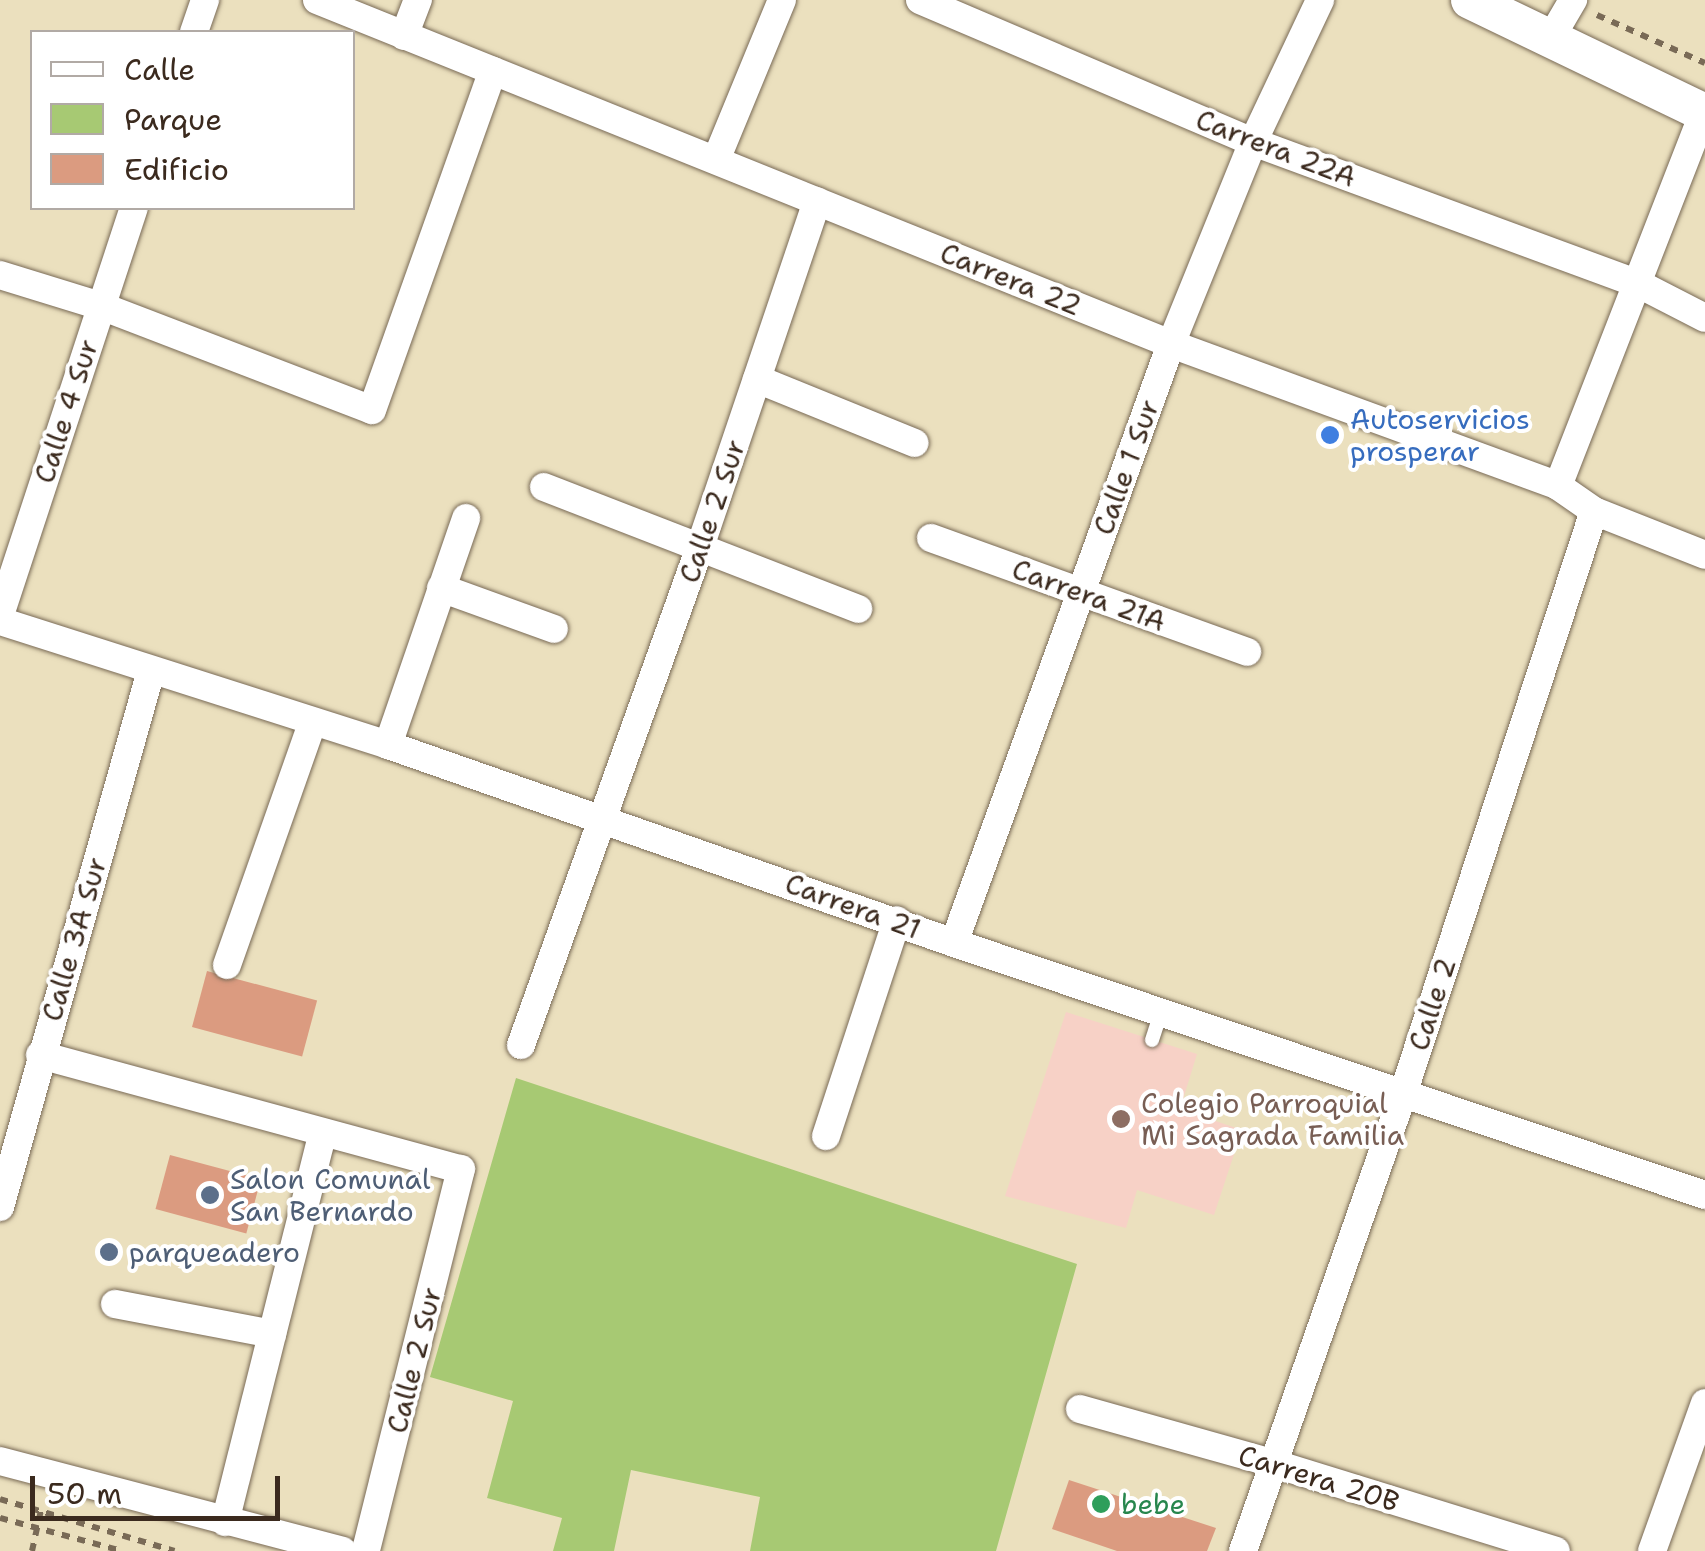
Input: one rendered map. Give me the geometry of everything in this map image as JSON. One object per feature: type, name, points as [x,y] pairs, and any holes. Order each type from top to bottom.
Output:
[{"type":"street","points":[[195,30],[206,0]]},
{"type":"street","name":"Carrera 22","points":[[318,0],[1171,344],[1558,486],[1594,511],[1705,555]]},
{"type":"street","points":[[404,36],[418,0]]},
{"type":"street","points":[[716,160],[782,0]]},
{"type":"street","name":"Carrera 22A","points":[[920,0],[1253,142],[1638,283],[1705,318]]},
{"type":"street","name":"Calle 1 Sur","points":[[954,943],[1171,344],[1253,142],[1320,0]]},
{"type":"street","points":[[1470,0],[1552,36],[1705,113],[1558,486]]},
{"type":"street","points":[[1552,36],[1572,2]]},
{"type":"street","points":[[0,275],[100,306],[372,410],[494,72]]},
{"type":"street","name":"Calle 2 Sur","points":[[521,1045],[700,547],[817,200]]},
{"type":"street","name":"Calle 4 Sur","points":[[0,618],[133,210]]},
{"type":"street","points":[[757,379],[914,443]]},
{"type":"street","points":[[544,487],[858,608]]},
{"type":"street","name":"Calle 2","points":[[1243,1551],[1404,1092],[1594,511]]},
{"type":"street","points":[[388,745],[466,518]]},
{"type":"street","name":"Carrera 21A","points":[[931,538],[1247,652]]},
{"type":"street","points":[[442,588],[554,629]]},
{"type":"street","name":"Carrera 21","points":[[0,618],[151,672],[388,745],[954,943],[1705,1195]]},
{"type":"street","name":"Calle 3A Sur","points":[[0,1207],[151,672]]},
{"type":"street","points":[[227,966],[312,724]]},
{"type":"street","points":[[826,1136],[897,920]]},
{"type":"street","points":[[40,1056],[322,1135],[224,1522]]},
{"type":"street","name":"Calle 2 Sur","points":[[322,1135],[461,1170],[366,1551]]},
{"type":"street","points":[[115,1304],[272,1334]]},
{"type":"street","points":[[1652,1551],[1705,1402]]},
{"type":"street","name":"Carrera 20B","points":[[1080,1409],[1272,1463],[1556,1551]]},
{"type":"street","points":[[0,1461],[342,1551]]},
{"type":"lane","points":[[1152,1040],[1162,1011]]},
{"type":"path","points":[[1572,2],[1705,63]]},
{"type":"path","points":[[0,1499],[174,1551]]},
{"type":"path","points":[[32,1551],[41,1510]]},
{"type":"path","points":[[0,1518],[122,1551]]},
{"type":"shaded area","name":"Colegio Parroquial Mi Sagrada Familia","points":[[1066,1012],[1197,1054],[1180,1109],[1242,1130],[1214,1215],[1137,1190],[1126,1228],[1005,1196]]},
{"type":"green space","points":[[516,1078],[1077,1264],[996,1551],[750,1551],[760,1497],[631,1470],[614,1551],[553,1551],[562,1518],[487,1498],[513,1401],[430,1377]]},
{"type":"building","points":[[207,971],[317,1001],[302,1057],[192,1027]]},
{"type":"building","name":"Salon Comunal San Bernardo","points":[[170,1155],[261,1179],[246,1233],[156,1209]]},
{"type":"building","name":"bebe","points":[[1069,1480],[1216,1528],[1207,1551],[1117,1551],[1052,1529]]},
{"type":"place","name":"Autoservicios prosperar","points":[[1330,435]]},
{"type":"place","name":"Colegio Parroquial Mi Sagrada Familia","points":[[1121,1119]]},
{"type":"place","name":"Salon Comunal San Bernardo","points":[[210,1195]]},
{"type":"place","name":"parqueadero","points":[[109,1252]]},
{"type":"place","name":"bebe","points":[[1101,1504]]}]
